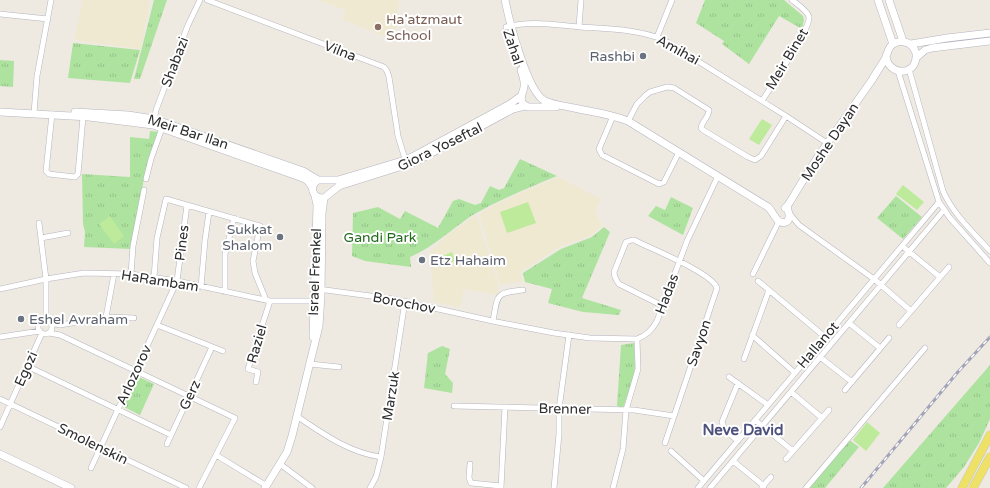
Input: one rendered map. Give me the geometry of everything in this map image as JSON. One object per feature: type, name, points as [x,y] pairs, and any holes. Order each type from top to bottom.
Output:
[{"type":"main road","points":[[962,488],[990,434]]},
{"type":"main road","points":[[973,488],[990,457]]},
{"type":"street","points":[[34,113],[37,76],[51,0]]},
{"type":"street","name":"Shabazi","points":[[154,122],[156,110],[188,25],[200,0]]},
{"type":"street","name":"Vilna","points":[[207,0],[384,67],[389,77],[398,136],[405,159]]},
{"type":"street","name":"Zahal","points":[[500,0],[528,76],[537,93]]},
{"type":"street","name":"Zahal","points":[[504,0],[509,26],[523,77],[524,87],[522,95]]},
{"type":"street","points":[[579,27],[581,0]]},
{"type":"street","points":[[657,37],[672,0]]},
{"type":"street","name":"Meir Binet","points":[[762,101],[803,35],[809,22],[807,13],[792,0]]},
{"type":"street","points":[[878,0],[893,44]]},
{"type":"street","points":[[889,0],[903,41]]},
{"type":"street","points":[[0,14],[48,18]]},
{"type":"street","name":"Amihai","points":[[509,26],[529,24],[579,27],[637,32],[657,37],[676,47],[827,143]]},
{"type":"street","points":[[911,44],[915,50],[916,58],[913,66],[902,71],[891,68],[886,56],[893,44],[903,41],[911,44],[990,33]]},
{"type":"street","points":[[916,58],[925,50],[932,48],[990,41]]},
{"type":"street","name":"Moshe Dayan","points":[[785,210],[827,143],[873,79],[886,56]]},
{"type":"street","name":"Moshe Dayan","points":[[873,79],[885,70],[891,68]]},
{"type":"street","points":[[909,69],[947,201],[990,251]]},
{"type":"street","points":[[898,71],[939,202],[944,210],[990,263]]},
{"type":"street","points":[[628,121],[637,104],[650,92],[667,87],[674,88],[709,110],[709,114],[701,128],[703,130],[755,160],[761,156],[786,116]]},
{"type":"street","points":[[527,90],[533,90],[537,93],[538,102],[536,104],[528,107],[521,102],[522,95],[527,90]]},
{"type":"street","name":"Giora Yoseftal","points":[[537,93],[545,101],[613,116],[628,121],[768,207],[780,221]]},
{"type":"street","name":"Giora Yoseftal","points":[[327,180],[338,180],[405,159],[434,146],[510,104],[522,95]]},
{"type":"street","name":"Giora Yoseftal","points":[[331,191],[339,186],[414,162],[514,109],[528,107],[568,107]]},
{"type":"street","name":"Meir Bar Ilan","points":[[0,112],[52,114],[154,122],[162,128],[300,177],[307,180],[312,187]]},
{"type":"street","name":"Meir Bar Ilan","points":[[52,114],[86,112],[128,116],[154,122],[303,171],[318,180]]},
{"type":"street","points":[[52,114],[46,171],[49,174],[75,177],[78,174],[83,117]]},
{"type":"street","points":[[613,116],[599,149],[602,155],[659,184],[664,182],[679,152]]},
{"type":"street","points":[[146,179],[151,159],[162,128]]},
{"type":"street","name":"Hadas","points":[[638,339],[645,336],[654,327],[702,208],[718,176]]},
{"type":"street","points":[[318,180],[327,180],[331,185],[331,191],[327,197],[318,198],[313,193],[312,187],[318,180]]},
{"type":"street","points":[[131,274],[133,246],[144,190]]},
{"type":"street","name":"Israel Frenkel","points":[[266,487],[287,452],[298,417],[319,326],[317,205],[315,196]]},
{"type":"street","name":"Israel Frenkel","points":[[318,289],[324,198]]},
{"type":"street","points":[[154,278],[157,238],[166,199],[260,226],[253,261],[255,273],[268,300]]},
{"type":"street","name":"HaIlanot","points":[[698,488],[939,202]]},
{"type":"street","name":"Pines","points":[[177,281],[187,205]]},
{"type":"street","name":"Giora Yoseftal","points":[[768,207],[785,210]]},
{"type":"street","points":[[753,274],[780,221],[777,213],[785,210]]},
{"type":"street","points":[[780,221],[788,220],[785,210]]},
{"type":"street","points":[[785,210],[799,225],[874,279],[911,311]]},
{"type":"street","name":"HaIlanot","points":[[710,488],[944,210]]},
{"type":"street","points":[[201,287],[209,212]]},
{"type":"street","points":[[225,292],[225,254],[234,218]]},
{"type":"street","points":[[780,221],[799,225]]},
{"type":"street","points":[[39,223],[46,279],[48,322],[52,328],[49,333]]},
{"type":"street","points":[[41,238],[68,233]]},
{"type":"street","name":"Savyon","points":[[663,306],[619,284],[614,277],[614,272],[626,242],[632,240],[680,262],[713,280],[717,288],[665,443]]},
{"type":"street","points":[[902,246],[940,277]]},
{"type":"street","points":[[899,325],[948,267]]},
{"type":"street","name":"HaRambam","points":[[0,289],[46,279],[84,273],[131,274],[177,281],[268,300],[318,301]]},
{"type":"street","points":[[106,317],[114,274]]},
{"type":"street","name":"Arlozorov","points":[[90,468],[177,281]]},
{"type":"street","points":[[758,281],[825,337]]},
{"type":"street","name":"Borochov","points":[[318,289],[405,301],[569,336],[638,339]]},
{"type":"street","points":[[493,321],[496,301],[500,295],[503,293],[524,290]]},
{"type":"street","points":[[744,358],[769,290]]},
{"type":"street","name":"Raziel","points":[[256,382],[258,372],[248,369],[268,300]]},
{"type":"street","name":"Marzuk","points":[[370,488],[376,477],[381,457],[405,301]]},
{"type":"street","points":[[41,332],[39,325],[42,321],[60,326],[106,317],[134,318]]},
{"type":"street","points":[[849,323],[880,348]]},
{"type":"street","points":[[157,325],[223,351]]},
{"type":"street","points":[[0,338],[41,332],[60,335],[234,418],[199,488]]},
{"type":"street","name":"Egozi","points":[[0,427],[38,343],[41,332]]},
{"type":"street","points":[[29,333],[33,335],[38,343]]},
{"type":"street","points":[[752,335],[795,372]]},
{"type":"street","points":[[554,488],[559,434],[559,410],[569,336]]},
{"type":"street","points":[[845,390],[889,338]]},
{"type":"street","points":[[613,488],[623,449],[626,410],[638,369],[638,339]]},
{"type":"street","name":"Gerz","points":[[167,444],[212,347]]},
{"type":"street","points":[[806,488],[925,348]]},
{"type":"street","points":[[820,357],[852,382]]},
{"type":"street","points":[[310,364],[339,367]]},
{"type":"street","points":[[27,366],[171,435]]},
{"type":"street","points":[[729,377],[768,405]]},
{"type":"street","points":[[738,383],[722,422],[725,430],[738,441]]},
{"type":"street","points":[[791,392],[822,418]]},
{"type":"street","name":"Smolenskin","points":[[0,399],[186,488]]},
{"type":"street","name":"Brenner","points":[[454,406],[559,410],[626,410],[674,416]]},
{"type":"street","points":[[470,464],[469,478],[471,482],[501,487],[505,407]]},
{"type":"street","points":[[786,459],[829,410]]},
{"type":"street","points":[[298,417],[320,432],[347,447],[365,454],[381,457]]},
{"type":"street","points":[[755,420],[793,451]]},
{"type":"street","points":[[671,451],[704,481]]},
{"type":"street","points":[[0,454],[72,488]]},
{"type":"street","points":[[216,455],[266,487]]},
{"type":"street","points":[[733,460],[763,487],[771,477]]},
{"type":"street","points":[[280,464],[312,488]]},
{"type":"shaded area","points":[[83,0],[150,0],[141,49],[74,40]]},
{"type":"shaded area","name":"Ha'atzmaut School","points":[[318,0],[399,0],[393,40],[342,19],[346,10]]},
{"type":"shaded area","points":[[558,177],[601,199],[595,212],[602,225],[592,235],[559,247],[520,272],[523,282],[500,284],[479,214],[500,202]]},
{"type":"shaded area","points":[[476,215],[498,284],[498,295],[464,289],[460,307],[434,302],[430,251],[450,233]]},
{"type":"green space","points":[[154,0],[167,0],[140,79],[134,79]]},
{"type":"green space","points":[[705,0],[784,0],[803,16],[804,20],[802,29],[779,16],[749,64],[722,44],[724,41],[696,23]]},
{"type":"green space","points":[[73,43],[140,50],[130,83],[68,78]]},
{"type":"green space","points":[[0,60],[14,61],[13,87],[0,86]]},
{"type":"green space","points":[[762,119],[772,125],[759,145],[749,139]]},
{"type":"green space","points":[[150,131],[159,132],[145,173],[131,249],[84,247],[85,232],[83,224],[82,174],[130,177],[130,137],[149,139]]},
{"type":"green space","name":"Gandi Park","points":[[520,159],[557,176],[502,199],[471,216],[434,243],[410,257],[411,267],[365,261],[352,256],[353,213],[378,207],[400,219],[405,211],[438,228],[453,201],[459,199],[475,205],[481,203],[490,186],[499,190],[504,188]]},
{"type":"green space","points":[[903,185],[924,202],[917,210],[896,194]]},
{"type":"green space","points":[[896,196],[922,217],[903,239],[877,218]]},
{"type":"green space","points":[[671,197],[693,208],[683,235],[648,216],[656,206],[665,210]]},
{"type":"green space","points":[[528,202],[536,223],[507,233],[500,212]]},
{"type":"green space","points":[[110,216],[124,236],[114,244],[99,224]]},
{"type":"green space","points":[[604,227],[610,232],[582,298],[621,310],[619,315],[583,312],[548,303],[552,289],[525,282],[523,273],[561,249],[592,237]]},
{"type":"green space","points":[[452,252],[455,261],[439,267],[436,259]]},
{"type":"green space","points":[[634,343],[634,377],[623,408],[617,406],[621,345]]},
{"type":"green space","points":[[442,346],[450,349],[445,374],[453,383],[452,393],[424,388],[428,353]]},
{"type":"green space","points":[[990,365],[990,419],[979,443],[964,467],[946,488],[883,488]]},
{"type":"green space","points":[[137,376],[154,384],[140,415],[122,406]]},
{"type":"green space","points":[[867,422],[880,433],[866,451],[853,440]]},
{"type":"green space","points":[[848,439],[859,447],[825,488],[806,488]]},
{"type":"railway","points":[[861,488],[957,373],[990,337]]},
{"type":"place","name":"Ha'atzmaut School","points":[[378,27]]},
{"type":"place","name":"Rashbi","points":[[643,56]]},
{"type":"place","name":"Sukkat Shalom","points":[[280,237]]},
{"type":"place","name":"Etz Hahaim","points":[[422,260]]},
{"type":"place","name":"Eshel Avraham","points":[[21,319]]},
{"type":"district","name":"Neve David","points":[[743,430]]}]
